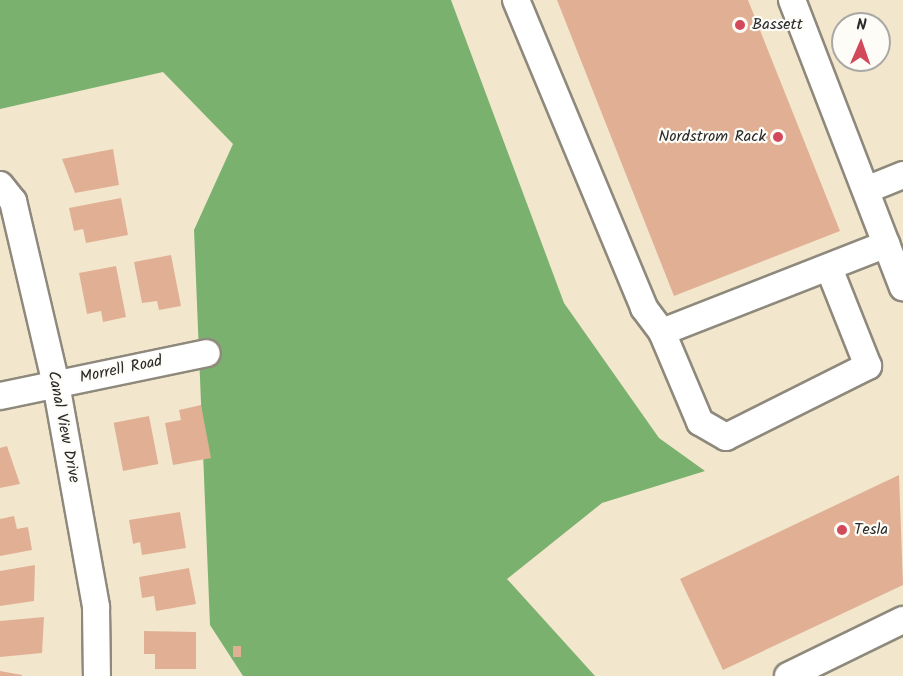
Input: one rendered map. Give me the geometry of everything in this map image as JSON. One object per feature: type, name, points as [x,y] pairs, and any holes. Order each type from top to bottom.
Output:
[{"type":"street","points":[[516,0],[644,308],[662,332],[700,422],[726,437],[868,366],[829,268]]},
{"type":"street","points":[[792,0],[903,287]]},
{"type":"street","points":[[866,190],[903,175]]},
{"type":"street","name":"Canal View Drive","points":[[0,185],[13,201],[56,384],[96,607],[97,676]]},
{"type":"street","points":[[662,332],[886,244]]},
{"type":"street","name":"Morrell Road","points":[[0,396],[207,352]]},
{"type":"street","points":[[788,676],[903,620]]},
{"type":"green space","points":[[0,0],[451,0],[564,303],[659,438],[705,471],[602,503],[507,579],[595,676],[243,676],[210,625],[194,230],[233,144],[163,72],[0,109]]},
{"type":"building","points":[[557,0],[748,0],[840,231],[674,296]]},
{"type":"building","points":[[113,149],[119,185],[75,193],[62,159]]},
{"type":"building","points":[[121,198],[128,235],[86,243],[83,229],[74,231],[69,208]]},
{"type":"building","points":[[171,255],[181,306],[159,310],[157,301],[142,303],[134,262]]},
{"type":"building","points":[[116,266],[126,317],[103,322],[101,311],[87,314],[79,273]]},
{"type":"building","points":[[201,405],[211,458],[173,465],[165,423],[181,420],[179,410]]},
{"type":"building","points":[[149,416],[158,464],[123,471],[114,423]]},
{"type":"building","points":[[7,446],[20,484],[0,488],[0,448]]},
{"type":"building","name":"Tesla","points":[[899,475],[903,585],[723,670],[680,579]]},
{"type":"building","points":[[180,512],[186,548],[142,555],[140,542],[133,544],[129,520]]},
{"type":"building","points":[[14,516],[17,529],[28,527],[32,550],[0,556],[0,519]]},
{"type":"building","points":[[35,565],[34,601],[0,606],[0,571]]},
{"type":"building","points":[[189,568],[196,604],[156,611],[154,596],[142,598],[139,577]]},
{"type":"building","points":[[44,617],[42,653],[0,657],[0,621]]},
{"type":"building","points":[[144,631],[196,632],[196,669],[155,669],[155,654],[144,654]]},
{"type":"building","points":[[233,646],[241,646],[241,657],[233,657]]},
{"type":"building","points":[[0,671],[22,675],[22,676],[0,676]]},
{"type":"place","name":"Bassett","points":[[740,25]]},
{"type":"place","name":"Nordstrom Rack","points":[[778,137]]},
{"type":"place","name":"Tesla","points":[[842,530]]}]
